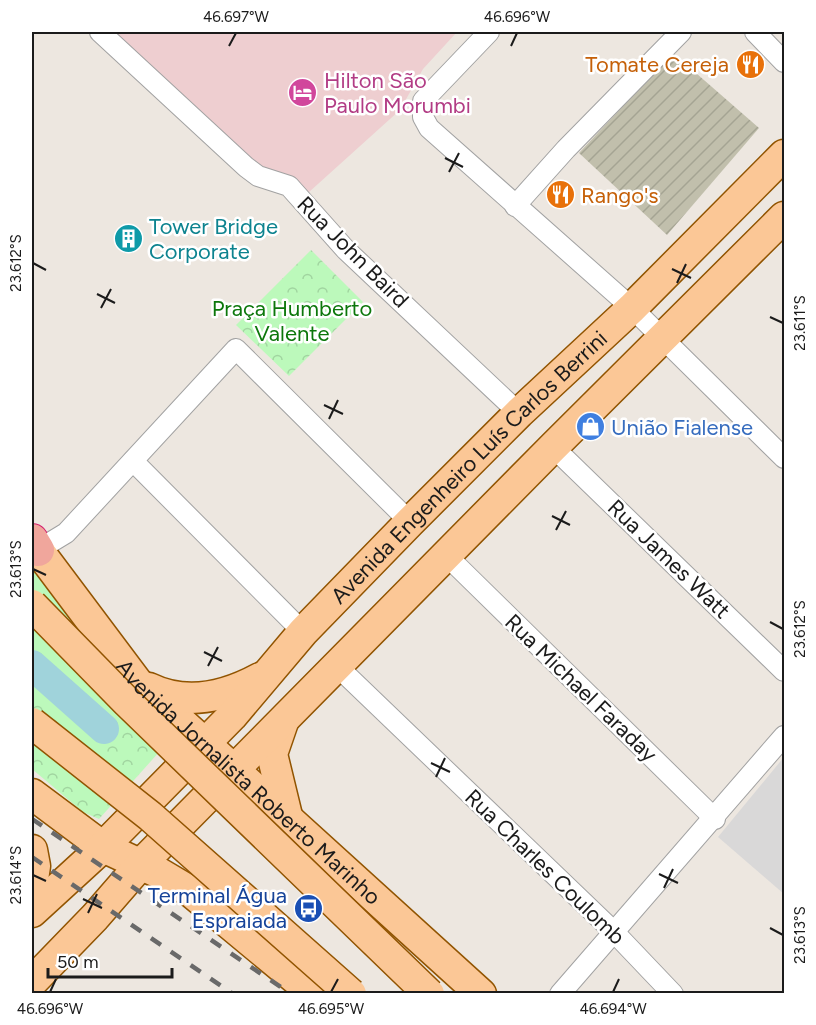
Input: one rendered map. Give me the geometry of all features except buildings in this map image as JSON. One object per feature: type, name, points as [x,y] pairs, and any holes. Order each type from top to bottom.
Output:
[{"type":"main road","name":"Avenida Engenheiro Luís Carlos Berrini","points":[[32,912],[103,847],[232,716],[303,632],[410,522],[519,413],[632,309],[784,155]]},
{"type":"main road","name":"Avenida Engenheiro Luís Carlos Berrini","points":[[103,908],[141,864],[233,770],[784,217]]},
{"type":"main road","name":"Avenida Jornalista Roberto Marinho","points":[[34,547],[137,682],[481,993]]},
{"type":"main road","points":[[32,604],[135,710],[429,993]]},
{"type":"main road","points":[[137,682],[174,698],[212,698],[243,687],[268,673]]},
{"type":"main road","points":[[288,820],[272,754],[276,738],[289,715]]},
{"type":"main road","points":[[32,723],[150,816],[351,993]]},
{"type":"main road","points":[[32,794],[103,847],[141,864],[191,892],[314,993]]},
{"type":"main road","points":[[32,850],[35,866],[32,886]]},
{"type":"main road","points":[[73,874],[103,908]]},
{"type":"main road","points":[[32,982],[103,908],[126,894],[150,883],[175,886],[191,892]]},
{"type":"street","name":"Rua John Baird","points":[[100,32],[246,167],[258,176],[289,186],[346,250],[519,413]]},
{"type":"street","points":[[489,32],[423,101],[423,117],[429,128],[632,309],[782,451]]},
{"type":"street","points":[[515,206],[566,149],[681,32]]},
{"type":"street","points":[[755,32],[784,62]]},
{"type":"street","points":[[34,547],[66,533],[236,349],[410,522]]},
{"type":"street","name":"Rua James Watt","points":[[553,447],[784,671]]},
{"type":"street","points":[[133,461],[303,632]]},
{"type":"street","name":"Rua Michael Faraday","points":[[447,556],[715,819]]},
{"type":"street","name":"Rua Charles Coulomb","points":[[338,667],[613,931],[674,993]]},
{"type":"street","points":[[560,993],[715,819],[784,736]]},
{"type":"shaded area","points":[[100,32],[457,32],[423,69],[400,110],[298,202]]},
{"type":"shaded area","points":[[673,53],[759,128],[667,235],[579,153]]},
{"type":"shaded area","points":[[784,757],[784,894],[718,837]]},
{"type":"green space","name":"Praça Humberto Valente","points":[[311,250],[363,302],[289,376],[236,325]]},
{"type":"green space","points":[[32,548],[187,721],[99,819],[83,812],[32,769]]},
{"type":"waterway","points":[[32,665],[104,729]]},
{"type":"railway","points":[[32,819],[291,994]]},
{"type":"railway","points":[[32,857],[233,994]]},
{"type":"place","name":"Tomate Cereja","points":[[750,64]]},
{"type":"place","name":"Hilton São Paulo Morumbi","points":[[303,93]]},
{"type":"place","name":"Rango's","points":[[560,195]]},
{"type":"place","name":"Tower Bridge Corporate","points":[[128,239]]},
{"type":"place","name":"União Fialense","points":[[590,427]]},
{"type":"place","name":"Terminal Água Espraiada","points":[[308,908]]}]
